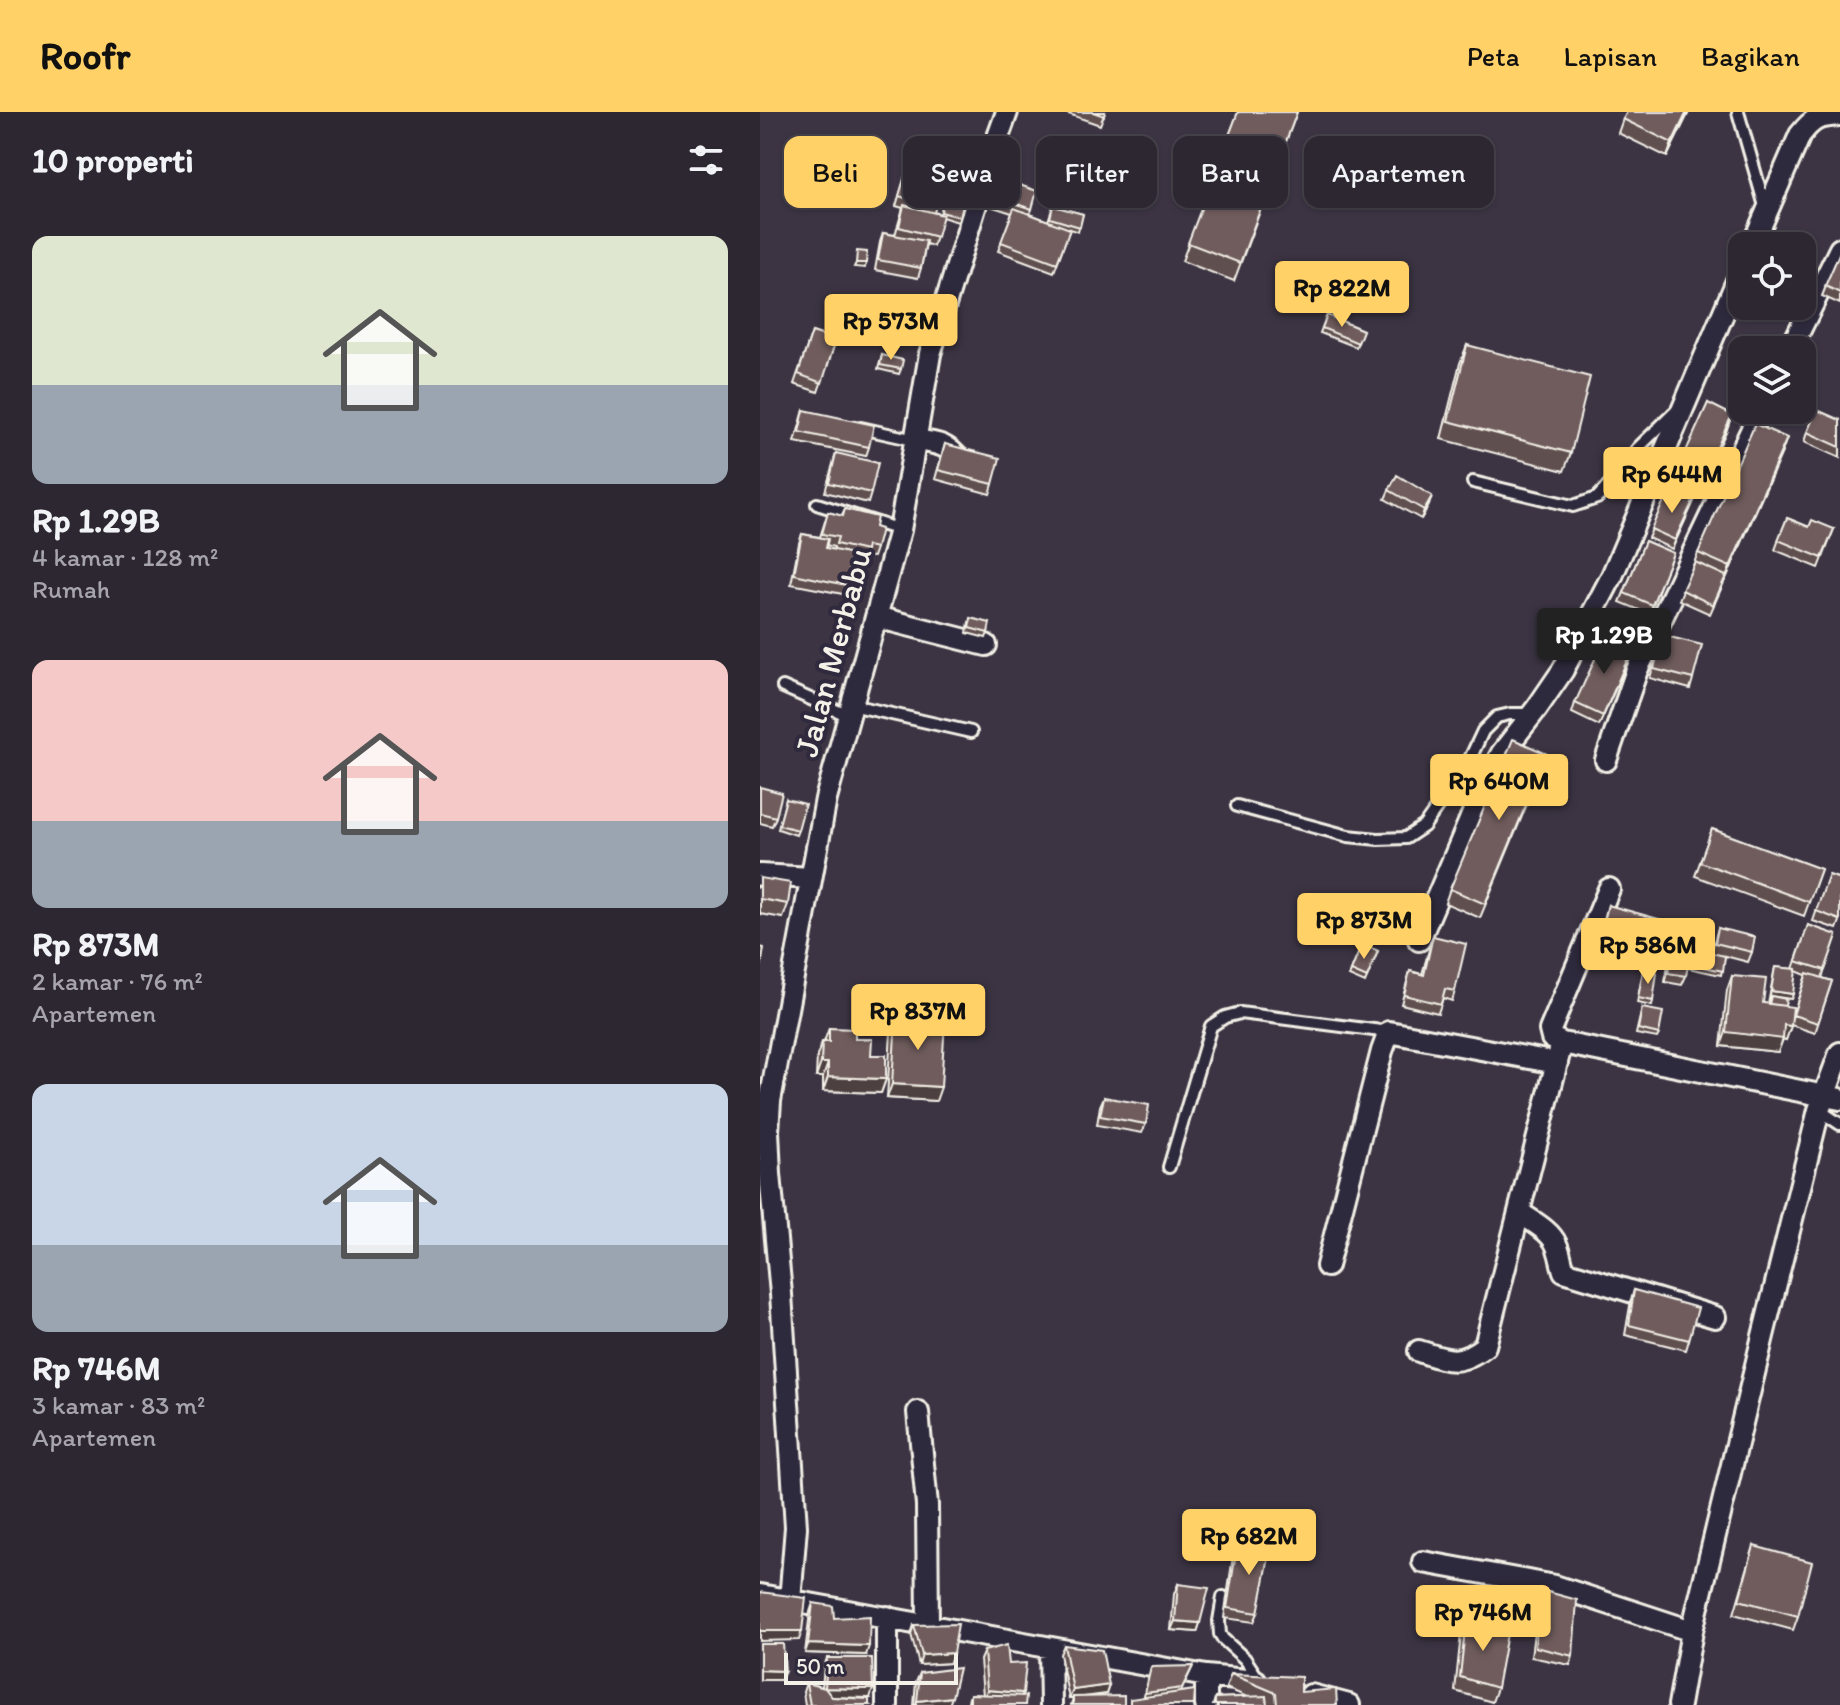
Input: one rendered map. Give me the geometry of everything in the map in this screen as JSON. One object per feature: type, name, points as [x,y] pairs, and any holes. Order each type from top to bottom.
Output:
[{"type":"street","name":"Jalan Merbabu","points":[[790,1601],[796,1527],[768,1131],[775,1072],[826,799],[900,530],[930,354],[1007,112]]},
{"type":"street","points":[[1758,232],[1800,135],[1818,117],[1840,115]]},
{"type":"street","points":[[1797,336],[1840,249]]},
{"type":"street","points":[[1419,940],[1488,778],[1502,753],[1563,670],[1612,576],[1728,302]]},
{"type":"street","points":[[1606,760],[1642,659],[1754,424]]},
{"type":"street","points":[[915,440],[935,442],[952,449],[962,463]]},
{"type":"street","points":[[876,617],[986,645]]},
{"type":"street","points":[[760,875],[811,878]]},
{"type":"street","points":[[1609,889],[1550,1030],[1552,1038],[1562,1043],[1828,1102]]},
{"type":"street","points":[[1327,1266],[1389,1032],[1557,1063]]},
{"type":"street","points":[[1419,1351],[1457,1360],[1469,1358],[1485,1346],[1562,1043]]},
{"type":"street","points":[[1679,1705],[1692,1631],[1840,1053]]},
{"type":"street","points":[[1519,1212],[1553,1239],[1564,1271],[1715,1317]]},
{"type":"street","points":[[918,1412],[927,1505],[928,1625]]},
{"type":"street","points":[[1423,1562],[1555,1586],[1692,1631]]},
{"type":"street","points":[[760,1595],[1275,1686],[1349,1705]]},
{"type":"street","points":[[887,1617],[887,1705]]},
{"type":"street","points":[[1050,1648],[1051,1705]]},
{"type":"street","points":[[1206,1676],[1206,1705]]},
{"type":"lane","points":[[1738,112],[1767,212]]},
{"type":"lane","points":[[1473,482],[1573,506],[1597,498],[1638,448],[1686,401]]},
{"type":"lane","points":[[847,425],[915,440]]},
{"type":"lane","points":[[817,504],[900,530]]},
{"type":"lane","points":[[783,687],[850,711],[971,732]]},
{"type":"lane","points":[[1237,806],[1348,836],[1406,838],[1424,826],[1467,765],[1483,731],[1497,717],[1532,714]]},
{"type":"lane","points":[[1169,1167],[1211,1026],[1225,1017],[1240,1013],[1389,1032]]},
{"type":"lane","points":[[1828,1102],[1840,1124]]},
{"type":"lane","points":[[1223,1597],[1220,1634],[1275,1686]]},
{"type":"building","points":[[1238,112],[1297,112],[1288,136],[1229,136]]},
{"type":"building","points":[[1627,112],[1687,112],[1672,143],[1623,119]]},
{"type":"building","points":[[1020,185],[1036,191],[1032,209],[1020,205]]},
{"type":"building","points":[[903,208],[943,215],[937,237],[899,227]]},
{"type":"building","points":[[942,208],[962,208],[960,217],[941,212]]},
{"type":"building","points":[[1014,208],[1070,229],[1057,263],[1001,242]]},
{"type":"building","points":[[1052,208],[1083,214],[1080,227],[1050,218]]},
{"type":"building","points":[[1201,208],[1261,208],[1240,263],[1188,243]]},
{"type":"building","points":[[883,233],[926,241],[921,268],[878,260]]},
{"type":"building","points":[[857,251],[867,252],[866,263],[856,263]]},
{"type":"building","points":[[1840,252],[1840,293],[1825,286]]},
{"type":"building","points":[[1327,315],[1363,330],[1358,343],[1322,328]]},
{"type":"building","points":[[812,332],[836,340],[822,383],[798,374]]},
{"type":"building","points":[[1467,345],[1590,377],[1571,453],[1448,421]]},
{"type":"building","points":[[882,355],[903,360],[901,369],[880,365]]},
{"type":"building","points":[[1708,403],[1728,413],[1728,424],[1694,497],[1670,486]]},
{"type":"building","points":[[804,410],[874,425],[869,447],[799,432]]},
{"type":"building","points":[[1817,410],[1840,420],[1840,447],[1807,432],[1811,424],[1816,424]]},
{"type":"building","points":[[1755,424],[1787,438],[1730,567],[1698,553]]},
{"type":"building","points":[[945,444],[1000,458],[993,484],[938,470]]},
{"type":"building","points":[[836,453],[878,463],[871,493],[829,483]]},
{"type":"building","points":[[1397,475],[1432,496],[1424,510],[1389,490]]},
{"type":"building","points":[[1669,490],[1693,501],[1675,540],[1651,529]]},
{"type":"building","points":[[845,509],[877,517],[875,527],[881,529],[876,548],[867,546],[866,551],[836,544],[838,537],[822,534],[828,512],[843,516]]},
{"type":"building","points":[[1787,518],[1809,527],[1812,520],[1834,529],[1822,558],[1778,540]]},
{"type":"building","points":[[802,534],[828,539],[826,548],[852,554],[846,585],[794,574]]},
{"type":"building","points":[[1645,541],[1673,553],[1652,605],[1624,593]]},
{"type":"building","points":[[1695,562],[1726,576],[1713,605],[1682,590]]},
{"type":"building","points":[[971,618],[990,623],[988,633],[969,628]]},
{"type":"building","points":[[1662,635],[1702,645],[1693,679],[1654,669]]},
{"type":"building","points":[[1605,637],[1632,649],[1603,716],[1575,703]]},
{"type":"building","points":[[1513,739],[1547,754],[1485,904],[1450,889]]},
{"type":"building","points":[[760,787],[782,793],[776,817],[760,813]]},
{"type":"building","points":[[786,799],[805,804],[798,830],[779,825]]},
{"type":"building","points":[[1712,829],[1821,869],[1809,902],[1700,862]]},
{"type":"building","points":[[1829,875],[1840,879],[1840,920],[1816,911]]},
{"type":"building","points":[[760,878],[791,883],[788,904],[760,899]]},
{"type":"building","points":[[1608,905],[1662,920],[1654,953],[1600,939]]},
{"type":"building","points":[[1808,925],[1837,935],[1825,970],[1796,961]]},
{"type":"building","points":[[1718,928],[1755,937],[1752,952],[1715,943]]},
{"type":"building","points":[[1676,934],[1693,937],[1686,976],[1668,973]]},
{"type":"building","points":[[1433,936],[1466,944],[1455,991],[1445,989],[1441,1004],[1404,995],[1410,971],[1424,975]]},
{"type":"building","points":[[1362,944],[1378,951],[1367,978],[1351,971]]},
{"type":"building","points":[[760,947],[764,948],[760,974]]},
{"type":"building","points":[[1693,949],[1725,956],[1723,971],[1690,964]]},
{"type":"building","points":[[1775,967],[1796,969],[1793,994],[1771,991]]},
{"type":"building","points":[[1643,971],[1657,973],[1653,1001],[1638,998]]},
{"type":"building","points":[[1807,973],[1832,981],[1818,1023],[1793,1015]]},
{"type":"building","points":[[1732,976],[1766,979],[1763,1003],[1793,1007],[1791,1026],[1784,1025],[1783,1039],[1726,1032]]},
{"type":"building","points":[[1771,996],[1786,999],[1785,1006],[1769,1004]]},
{"type":"building","points":[[1642,1008],[1663,1012],[1659,1034],[1638,1029]]},
{"type":"building","points":[[896,1018],[945,1021],[941,1087],[892,1084]]},
{"type":"building","points":[[829,1028],[855,1029],[855,1039],[872,1039],[871,1055],[886,1055],[886,1079],[828,1077],[828,1063],[821,1063],[822,1042],[829,1042]]},
{"type":"building","points":[[1104,1097],[1149,1105],[1146,1124],[1100,1116]]},
{"type":"building","points":[[1634,1290],[1698,1308],[1689,1340],[1629,1325]]},
{"type":"building","points":[[1238,1540],[1271,1547],[1258,1613],[1227,1608]]},
{"type":"building","points":[[1754,1546],[1812,1562],[1798,1616],[1739,1600]]},
{"type":"building","points":[[1178,1584],[1209,1588],[1200,1623],[1175,1621]]},
{"type":"building","points":[[1541,1590],[1577,1600],[1573,1656],[1535,1647]]},
{"type":"building","points":[[760,1592],[806,1598],[802,1631],[760,1631]]},
{"type":"building","points":[[813,1603],[833,1606],[834,1618],[870,1616],[869,1646],[808,1644]]},
{"type":"building","points":[[1466,1620],[1508,1628],[1497,1688],[1460,1677]]},
{"type":"building","points":[[958,1624],[953,1653],[922,1655],[914,1625]]},
{"type":"building","points":[[760,1644],[783,1644],[785,1671],[760,1670]]},
{"type":"building","points":[[1007,1645],[1009,1664],[1026,1663],[1023,1693],[987,1690],[984,1651]]},
{"type":"building","points":[[1064,1645],[1102,1650],[1109,1685],[1073,1690]]},
{"type":"building","points":[[827,1658],[872,1658],[873,1689],[825,1688]]},
{"type":"building","points":[[1193,1666],[1182,1688],[1145,1693],[1151,1667]]},
{"type":"building","points":[[959,1668],[952,1697],[917,1701],[920,1673]]},
{"type":"building","points":[[1231,1674],[1301,1677],[1301,1692],[1336,1689],[1337,1705],[1277,1705],[1276,1693]]},
{"type":"building","points":[[806,1683],[825,1688],[832,1697],[869,1699],[869,1705],[810,1705]]},
{"type":"building","points":[[1195,1690],[1194,1705],[1130,1705],[1130,1699]]},
{"type":"building","points":[[970,1694],[1026,1696],[1025,1705],[970,1705]]},
{"type":"building","points":[[1124,1696],[1124,1705],[1073,1705],[1073,1697]]},
{"type":"building","points":[[1266,1696],[1267,1705],[1215,1705],[1215,1698]]}]
